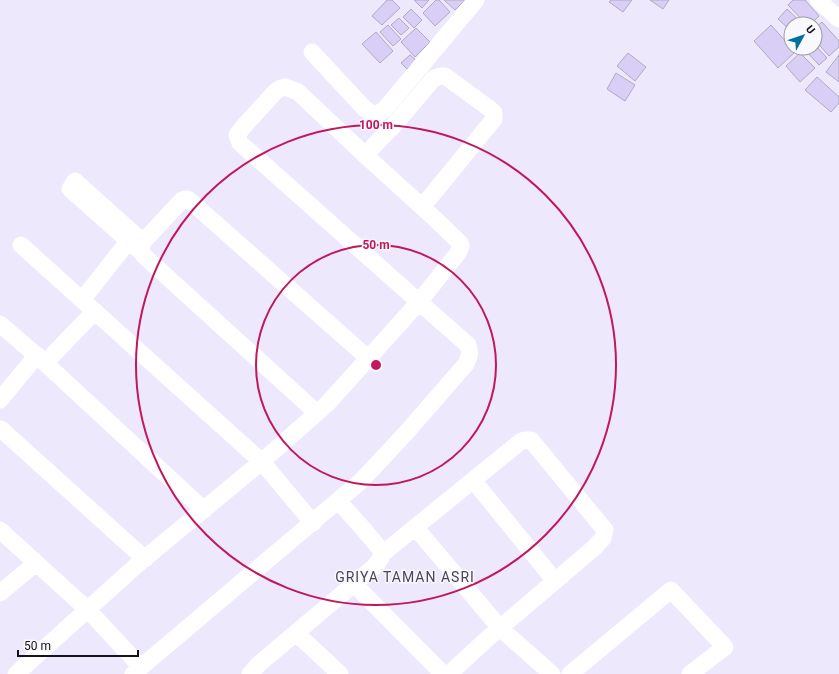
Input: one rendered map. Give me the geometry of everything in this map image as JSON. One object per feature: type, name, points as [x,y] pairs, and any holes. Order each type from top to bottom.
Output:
[{"type":"street","points":[[312,52],[364,108],[371,113],[378,114],[385,109],[476,0]]},
{"type":"street","points":[[818,0],[839,19]]},
{"type":"street","points":[[365,155],[396,123],[434,78],[438,76],[445,76],[490,109],[494,113],[494,119],[422,206]]},
{"type":"street","points":[[0,530],[88,610],[137,670],[361,481],[405,434],[466,364],[470,351],[468,345],[419,302],[240,143],[237,135],[281,88],[285,87],[298,92],[460,243],[461,246],[454,258],[419,302],[327,404],[262,462],[145,559],[88,610],[16,674]]},
{"type":"street","points":[[82,300],[137,242],[182,200],[188,199],[368,358]]},
{"type":"street","points":[[137,242],[143,255],[148,260],[317,413]]},
{"type":"street","points":[[21,244],[94,312],[262,462],[312,522]]},
{"type":"street","points":[[0,400],[41,359],[94,312]]},
{"type":"street","points":[[0,324],[41,359],[204,510]]},
{"type":"street","points":[[0,429],[145,559]]},
{"type":"street","points":[[250,674],[259,664],[374,567],[381,558],[381,555],[520,442],[531,440],[605,530],[603,538],[600,543],[500,628],[449,674]]},
{"type":"street","points":[[473,480],[556,581]]},
{"type":"street","points":[[338,501],[360,524],[380,550],[381,555]]},
{"type":"street","points":[[415,527],[500,628],[552,674]]},
{"type":"street","points":[[0,593],[36,563]]},
{"type":"street","points":[[354,584],[443,674]]},
{"type":"street","points":[[570,674],[671,590],[725,647],[690,674]]},
{"type":"street","points":[[296,633],[340,674]]},
{"type":"building","points":[[387,0],[392,0],[400,8],[382,25],[372,16]]},
{"type":"building","points":[[414,0],[429,0],[422,8]]},
{"type":"building","points":[[436,0],[439,0],[450,12],[435,26],[423,13]]},
{"type":"building","points":[[444,0],[465,0],[455,10]]},
{"type":"building","points":[[611,0],[632,0],[623,12],[609,2]]},
{"type":"building","points":[[650,0],[669,0],[663,9]]},
{"type":"building","points":[[793,0],[805,0],[819,16],[798,16],[788,5]]},
{"type":"building","points":[[411,9],[422,20],[414,28],[403,17]]},
{"type":"building","points":[[787,9],[794,16],[783,16],[783,24],[778,19]]},
{"type":"building","points":[[399,18],[409,28],[401,35],[391,25]]},
{"type":"building","points":[[823,23],[839,41],[839,47],[829,56],[823,49]]},
{"type":"building","points":[[388,25],[401,39],[393,46],[380,32]]},
{"type":"building","points":[[771,25],[783,38],[783,56],[791,56],[778,68],[754,41]]},
{"type":"building","points":[[416,28],[430,42],[415,57],[401,42]]},
{"type":"building","points":[[376,32],[393,51],[380,63],[362,44]]},
{"type":"building","points":[[628,53],[646,67],[635,81],[617,66]]},
{"type":"building","points":[[823,54],[827,58],[819,65],[811,56],[823,56]]},
{"type":"building","points":[[410,55],[416,60],[407,69],[401,63]]},
{"type":"building","points":[[839,55],[839,82],[826,72]]},
{"type":"building","points":[[797,56],[803,56],[815,68],[800,82],[786,66]]},
{"type":"building","points":[[616,73],[635,85],[625,101],[607,89]]},
{"type":"building","points":[[817,77],[839,97],[839,103],[831,112],[805,90]]},
{"type":"district","name":"GRIYA TAMAN ASRI","points":[[405,577]]}]
